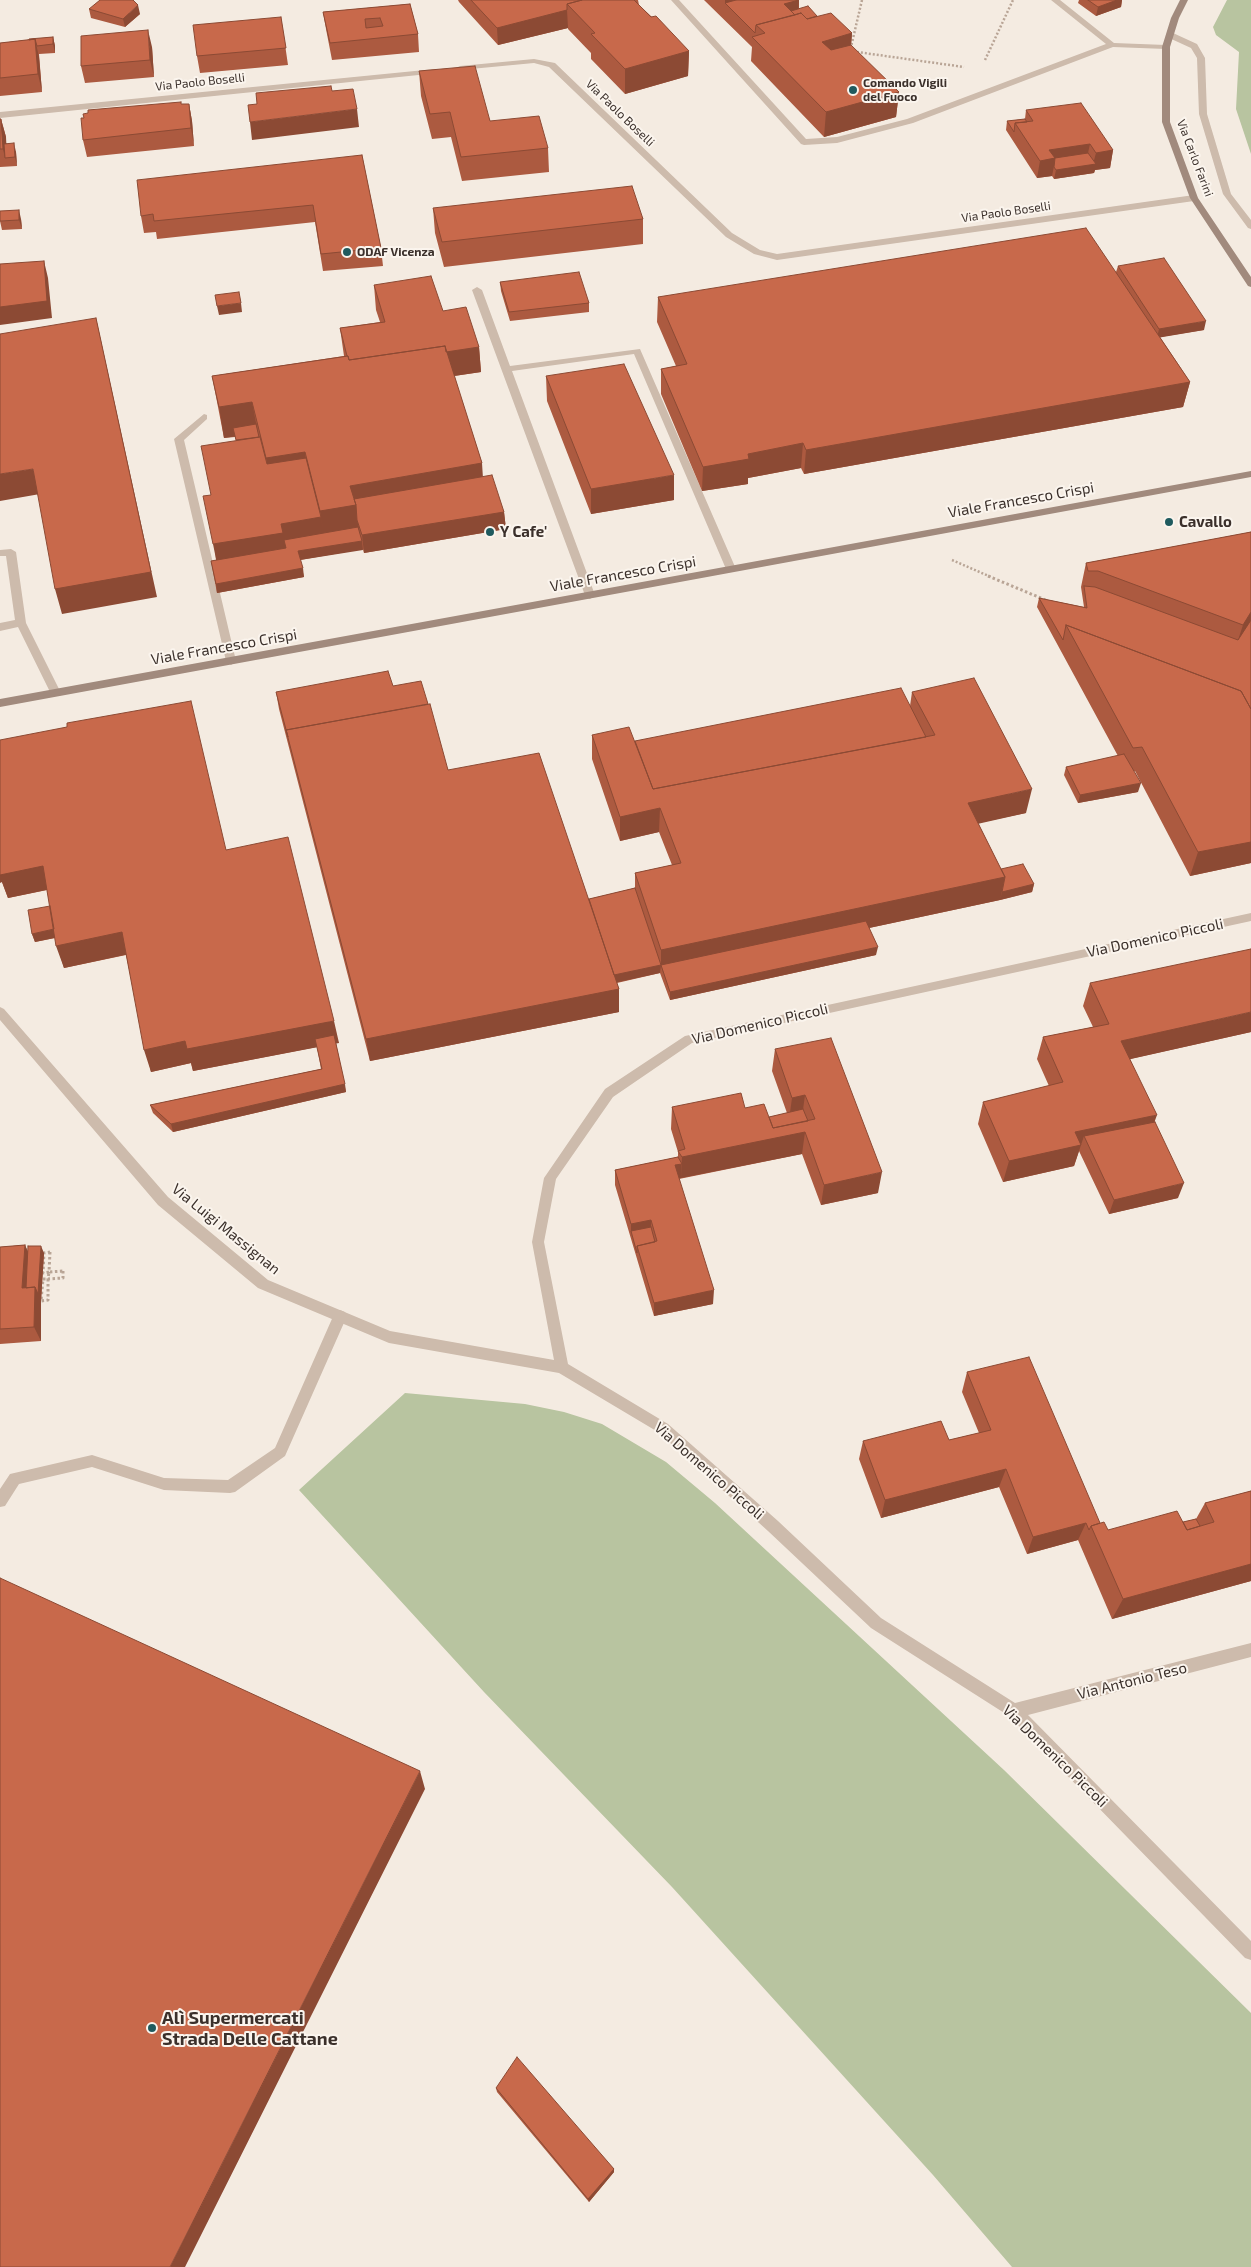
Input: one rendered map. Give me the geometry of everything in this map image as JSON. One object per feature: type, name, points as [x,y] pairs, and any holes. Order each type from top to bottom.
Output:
[{"type":"street","points":[[674,0],[804,142],[837,140],[910,121],[1006,87],[1112,46],[1166,47]]},
{"type":"street","points":[[1055,0],[1112,46]]},
{"type":"street","name":"Via Carlo Farini","points":[[1184,0],[1175,18],[1166,47],[1166,122],[1194,198],[1251,284]]},
{"type":"street","points":[[1170,35],[1194,46],[1201,58],[1203,114],[1227,194],[1251,226]]},
{"type":"street","name":"Via Paolo Boselli","points":[[455,69],[534,61],[552,66],[729,235],[757,252],[777,257],[1194,198]]},
{"type":"street","name":"Via Paolo Boselli","points":[[0,115],[445,70]]},
{"type":"street","points":[[477,290],[590,595]]},
{"type":"street","points":[[506,369],[637,351],[731,569]]},
{"type":"street","points":[[204,417],[179,439],[231,661]]},
{"type":"street","name":"Viale Francesco Crispi","points":[[0,703],[1251,474]]},
{"type":"street","points":[[0,553],[11,552],[21,624],[56,693]]},
{"type":"street","points":[[0,627],[21,624]]},
{"type":"street","name":"Via Domenico Piccoli","points":[[1251,917],[689,1039],[609,1093],[550,1178],[538,1242],[562,1367],[663,1428],[773,1526],[876,1623],[1014,1711],[1251,1952]]},
{"type":"street","name":"Via Luigi Massignan","points":[[0,1012],[164,1201],[263,1284],[389,1337],[562,1367]]},
{"type":"street","points":[[0,1500],[14,1479],[92,1461],[164,1484],[230,1488],[280,1452],[340,1316]]},
{"type":"street","name":"Via Antonio Teso","points":[[1014,1711],[1251,1650]]},
{"type":"path","points":[[862,0],[851,47],[857,52],[981,70],[1006,87]]},
{"type":"path","points":[[981,70],[1013,0]]},
{"type":"path","points":[[901,538],[1050,602]]},
{"type":"path","points":[[48,1272],[43,1273],[44,1253],[50,1252],[48,1272],[48,1279],[63,1278],[63,1271],[48,1272]]},
{"type":"path","points":[[43,1279],[48,1279],[48,1300],[41,1301],[43,1279]]},
{"type":"green space","points":[[1227,0],[1251,0],[1251,154],[1236,109],[1239,52],[1216,35],[1213,27]]},
{"type":"green space","points":[[405,1393],[525,1404],[564,1412],[602,1424],[666,1462],[715,1503],[1004,1770],[1251,2013],[1251,2267],[1012,2267],[933,2175],[672,1887],[484,1692],[299,1490]]},
{"type":"building","points":[[100,0],[133,0],[138,5],[123,19],[89,9]]},
{"type":"building","points":[[471,0],[582,0],[567,4],[567,10],[497,28]]},
{"type":"building","points":[[582,0],[634,0],[651,17],[656,16],[689,51],[625,69],[591,34],[595,33],[567,4]]},
{"type":"building","points":[[736,0],[799,0],[784,4],[795,15],[756,25],[755,33],[725,3]]},
{"type":"building","points":[[1088,0],[1117,0],[1098,7]]},
{"type":"building","points":[[410,4],[418,34],[330,43],[323,12]],"holes":[[[380,18],[383,26],[366,28],[365,19]]]},
{"type":"building","points":[[808,6],[817,16],[807,19],[801,13],[795,15],[791,11]]},
{"type":"building","points":[[801,13],[807,19],[831,13],[852,33],[822,42],[831,50],[851,45],[899,92],[826,112],[752,37],[765,33],[756,25]]},
{"type":"building","points":[[281,17],[286,48],[197,56],[193,25]]},
{"type":"building","points":[[148,30],[150,60],[81,66],[81,36]]},
{"type":"building","points":[[53,37],[53,44],[37,46],[35,39],[29,40],[29,39]]},
{"type":"building","points":[[35,39],[38,74],[0,78],[0,43]]},
{"type":"building","points":[[475,66],[490,121],[539,116],[548,148],[461,157],[450,112],[430,114],[419,71]]},
{"type":"building","points":[[331,86],[332,91],[353,89],[357,109],[250,122],[248,105],[257,104],[256,93]]},
{"type":"building","points":[[181,102],[181,104],[189,104],[191,128],[83,140],[81,118],[84,118],[83,114],[88,113],[88,110]]},
{"type":"building","points":[[1081,103],[1113,150],[1096,153],[1090,144],[1049,150],[1055,158],[1040,161],[1015,123],[1033,121],[1026,110]]},
{"type":"building","points":[[1,119],[3,149],[0,149]]},
{"type":"building","points":[[1025,119],[1027,122],[1015,123],[1014,132],[1007,121]]},
{"type":"building","points":[[14,143],[15,157],[5,158],[4,144]]},
{"type":"building","points":[[1088,153],[1096,164],[1056,170],[1054,167],[1055,158]]},
{"type":"building","points":[[362,155],[381,248],[321,254],[313,205],[154,221],[153,214],[141,216],[137,180]]},
{"type":"building","points":[[632,186],[643,219],[442,242],[433,208]]},
{"type":"building","points":[[19,210],[19,220],[0,221],[0,211]]},
{"type":"building","points":[[1086,228],[1190,382],[806,450],[803,443],[748,454],[749,459],[703,467],[661,369],[687,364],[658,297]]},
{"type":"building","points":[[1164,258],[1206,321],[1159,329],[1118,266]]},
{"type":"building","points":[[44,261],[47,301],[0,307],[0,264]]},
{"type":"building","points":[[579,272],[589,303],[509,312],[500,282]]},
{"type":"building","points":[[431,276],[443,311],[466,307],[479,347],[446,352],[445,346],[349,360],[340,328],[385,322],[374,285]]},
{"type":"building","points":[[239,292],[241,303],[217,306],[215,295]]},
{"type":"building","points":[[96,318],[151,572],[55,589],[33,469],[0,474],[0,334]]},
{"type":"building","points":[[445,346],[482,463],[350,486],[356,505],[320,511],[305,452],[266,458],[252,402],[219,407],[212,376],[348,356],[349,360]]},
{"type":"building","points":[[624,364],[674,475],[591,489],[546,376]]},
{"type":"building","points":[[256,424],[259,437],[236,440],[233,428]]},
{"type":"building","points":[[260,437],[267,464],[306,458],[321,517],[281,524],[283,533],[213,544],[203,496],[211,495],[201,446]]},
{"type":"building","points":[[492,475],[504,512],[362,535],[357,520],[354,499]]},
{"type":"building","points":[[358,527],[362,541],[298,551],[303,568],[216,584],[211,561],[286,548],[284,540]]},
{"type":"building","points":[[1251,532],[1251,612],[1243,625],[1098,571],[1088,571],[1086,563]]},
{"type":"building","points":[[1084,586],[1095,587],[1238,640],[1251,620],[1251,709],[1241,691],[1066,625],[1063,640],[1039,598],[1087,608]]},
{"type":"building","points":[[1066,625],[1241,691],[1251,709],[1251,842],[1198,852],[1142,747],[1133,748]]},
{"type":"building","points":[[388,671],[393,686],[421,681],[428,704],[286,730],[276,692]]},
{"type":"building","points":[[974,678],[1032,789],[968,803],[1005,877],[661,950],[635,873],[681,863],[660,808],[620,817],[592,735],[629,727],[653,789],[935,735],[912,692]]},
{"type":"building","points":[[901,688],[926,737],[653,789],[635,741]]},
{"type":"building","points":[[191,701],[226,850],[288,837],[334,1021],[187,1049],[185,1041],[144,1050],[122,932],[56,946],[43,866],[0,875],[0,740],[67,727],[67,723]]},
{"type":"building","points":[[430,704],[448,770],[539,753],[619,989],[366,1039],[286,730]]},
{"type":"building","points":[[1124,754],[1141,783],[1080,795],[1066,767]]},
{"type":"building","points":[[1023,864],[1034,884],[1002,892],[1005,877],[1001,869]]},
{"type":"building","points":[[635,888],[661,965],[614,975],[589,899]]},
{"type":"building","points":[[50,906],[54,929],[32,934],[28,910]]},
{"type":"building","points":[[866,921],[878,947],[670,992],[661,965]]},
{"type":"building","points":[[1251,949],[1251,1012],[1121,1041],[1157,1115],[1075,1132],[1081,1145],[1009,1161],[983,1102],[1063,1082],[1043,1037],[1109,1024],[1090,983]]},
{"type":"building","points":[[334,1035],[345,1084],[171,1124],[150,1105],[322,1069],[315,1039]]},
{"type":"building","points":[[831,1038],[882,1172],[824,1185],[805,1132],[682,1157],[678,1151],[685,1149],[672,1107],[741,1093],[745,1108],[764,1104],[773,1128],[815,1119],[805,1095],[792,1098],[775,1049]]},
{"type":"building","points":[[803,1109],[808,1121],[773,1128],[769,1117]]},
{"type":"building","points":[[1155,1122],[1184,1183],[1114,1200],[1084,1136]]},
{"type":"building","points":[[678,1157],[682,1164],[675,1165],[714,1290],[654,1303],[637,1246],[657,1241],[651,1220],[631,1224],[615,1170]]},
{"type":"building","points":[[651,1227],[655,1242],[637,1246],[637,1253],[631,1231]]},
{"type":"building","points":[[25,1245],[22,1288],[35,1287],[34,1327],[0,1329],[0,1247]]},
{"type":"building","points":[[28,1246],[41,1246],[38,1294],[35,1287],[26,1288]]},
{"type":"building","points":[[1029,1357],[1100,1523],[1091,1526],[1089,1530],[1086,1523],[1033,1537],[1006,1469],[885,1500],[863,1441],[941,1421],[949,1440],[991,1430],[967,1372]]},
{"type":"building","points":[[1251,1491],[1251,1564],[1123,1599],[1091,1526],[1104,1522],[1108,1530],[1177,1511],[1187,1530],[1214,1522],[1205,1503]]},
{"type":"building","points":[[1196,1519],[1200,1526],[1187,1530],[1183,1522]]},
{"type":"building","name":"Alì Supermercati Strada Delle Cattane","points":[[0,1578],[420,1771],[170,2267],[0,2267]]},
{"type":"building","points":[[517,2057],[614,2169],[588,2199],[496,2088]]},
{"type":"place","name":"Comando Vigili del Fuoco","points":[[853,90]]},
{"type":"place","name":"ODAF Vicenza","points":[[347,252]]},
{"type":"place","name":"Cavallo","points":[[1169,522]]},
{"type":"place","name":"Y Cafe'","points":[[490,532]]},
{"type":"place","name":"Alì Supermercati Strada Delle Cattane","points":[[152,2028]]}]
